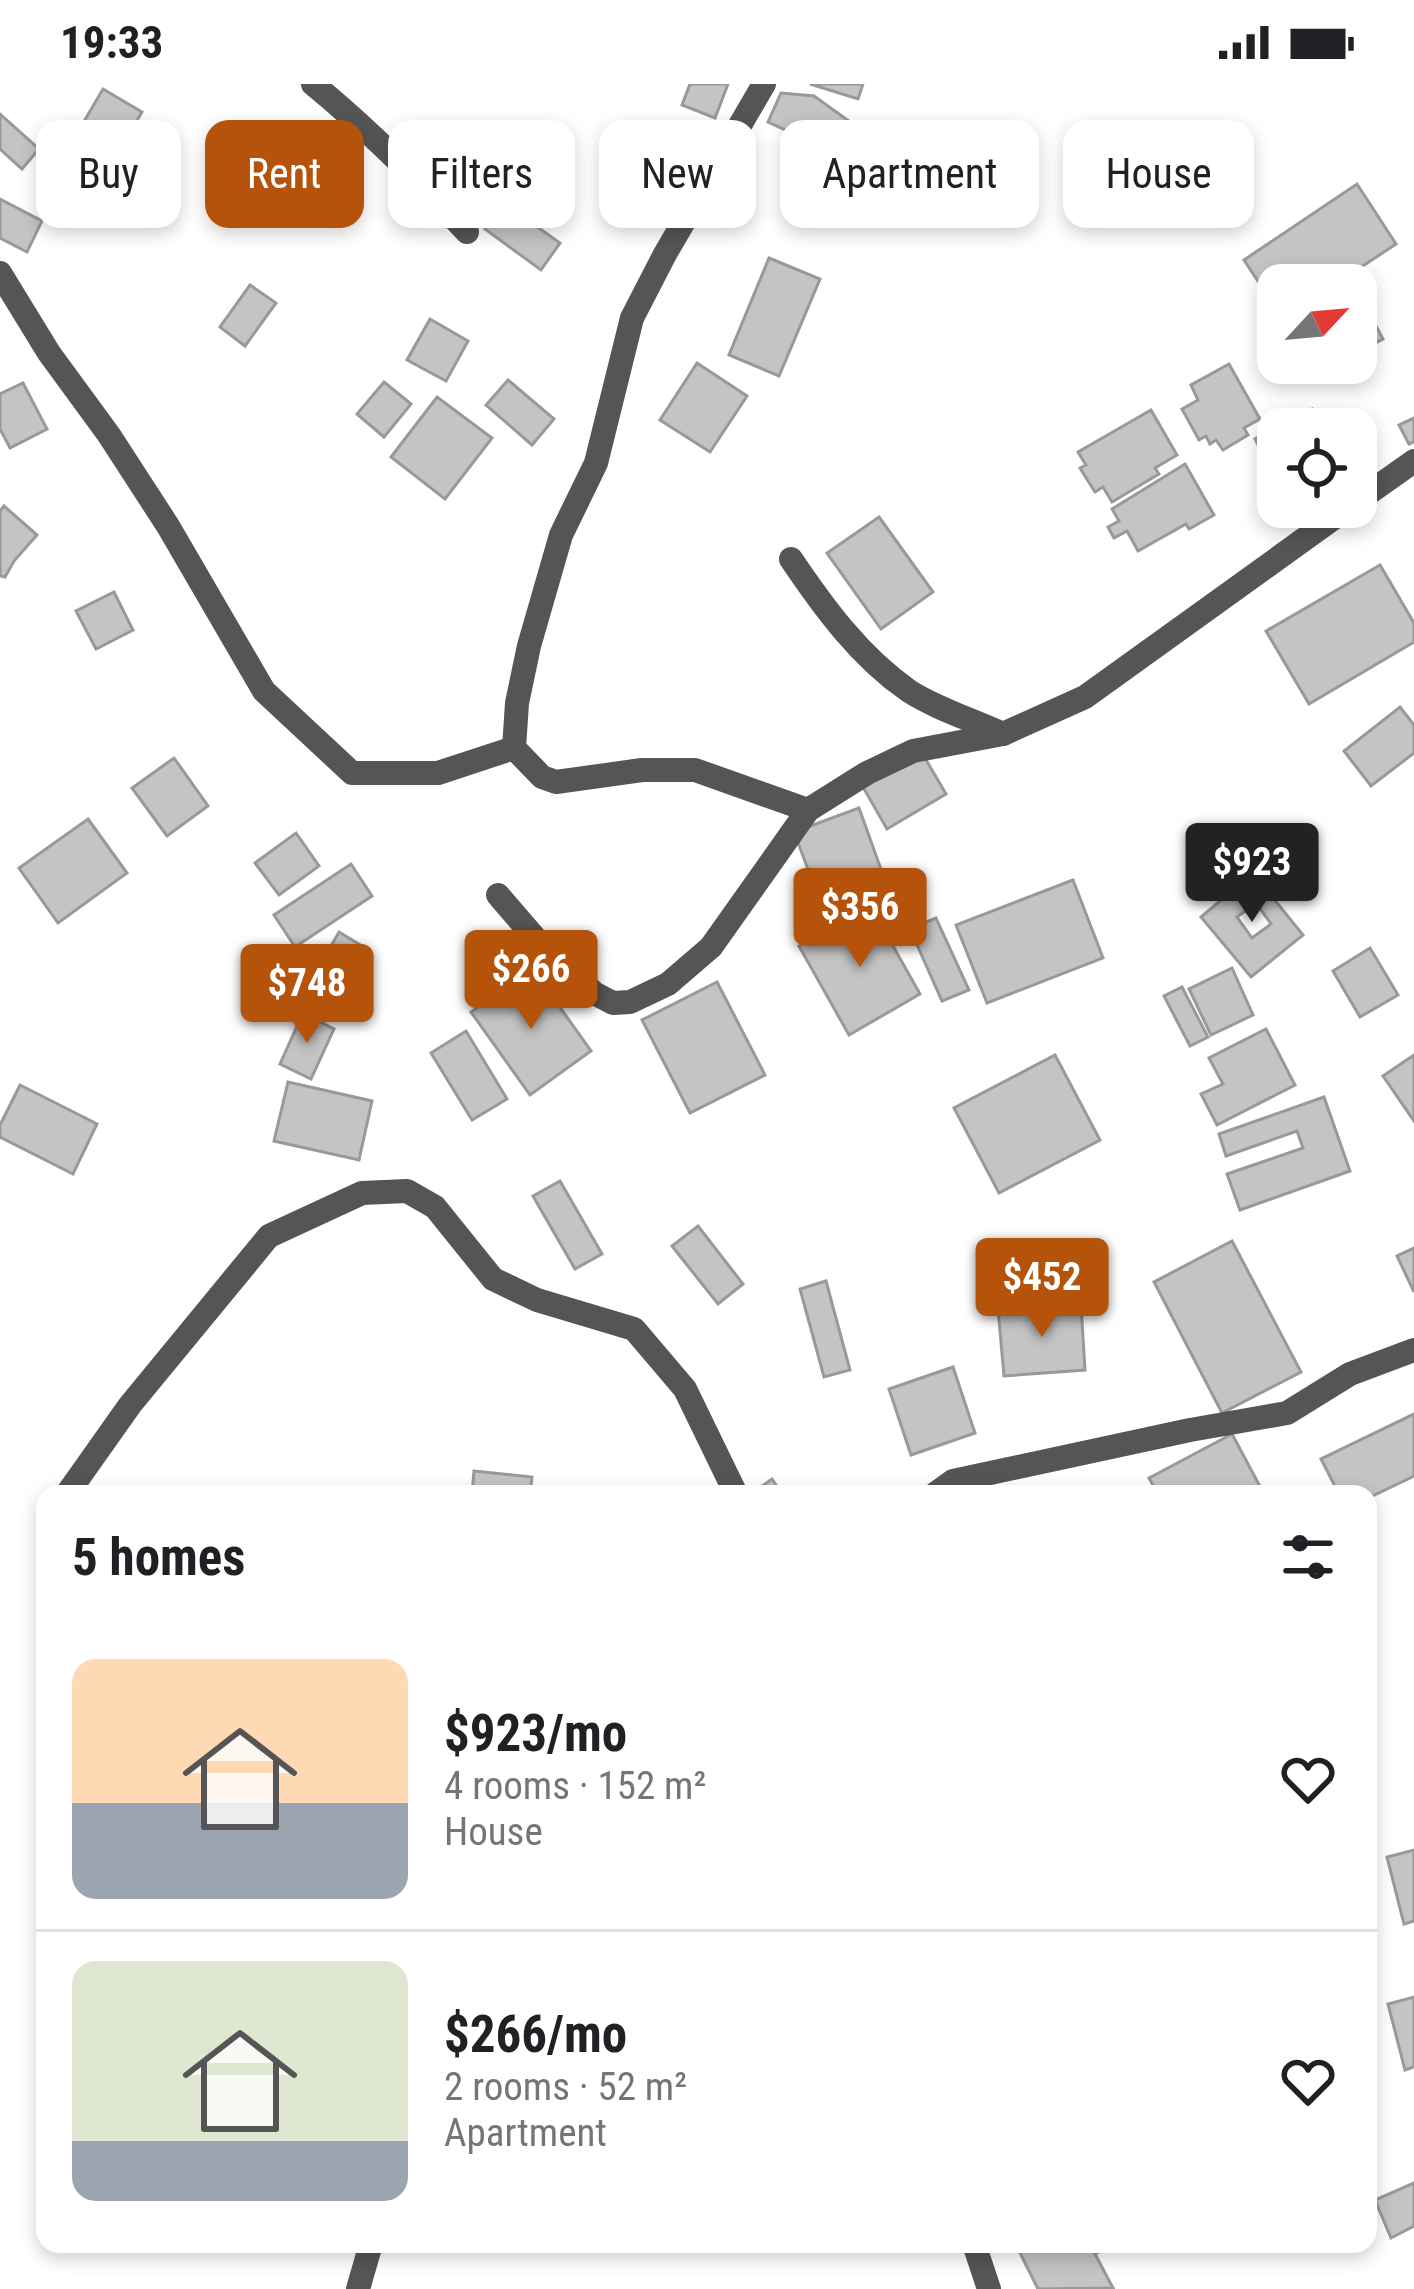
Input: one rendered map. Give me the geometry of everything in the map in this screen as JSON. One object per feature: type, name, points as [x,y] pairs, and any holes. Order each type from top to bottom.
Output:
[{"type":"street","points":[[313,84],[350,114],[467,232]]},
{"type":"street","points":[[764,84],[632,318],[596,463],[561,535],[529,646],[514,748],[542,777],[556,782],[642,770],[695,770],[808,810]]},
{"type":"street","points":[[0,273],[168,526],[264,691],[352,773],[438,773],[514,748]]},
{"type":"street","points":[[1377,487],[1414,461]]},
{"type":"street","points":[[498,896],[542,946],[594,993],[613,1004],[630,1002],[668,984],[711,947],[808,810],[913,751],[1003,734],[1085,697],[1319,528]]},
{"type":"street","points":[[791,559],[826,611],[883,669],[911,692],[1003,734]]},
{"type":"street","points":[[73,1485],[130,1405],[269,1236],[362,1193],[407,1191],[435,1207],[493,1279],[537,1300],[634,1329],[685,1389],[732,1485]]},
{"type":"street","points":[[947,1485],[1287,1413],[1350,1375],[1414,1350]]},
{"type":"street","points":[[358,2289],[368,2253]]},
{"type":"street","points":[[977,2253],[989,2289]]},
{"type":"building","points":[[690,84],[728,84],[715,118],[682,105]]},
{"type":"building","points":[[810,84],[863,84],[858,99]]},
{"type":"building","points":[[103,89],[142,112],[137,120],[85,120]]},
{"type":"building","points":[[781,93],[814,96],[847,120],[780,120],[780,128],[768,122]]},
{"type":"building","points":[[0,114],[36,146],[36,153],[22,169],[0,149]]},
{"type":"building","points":[[1357,184],[1396,244],[1366,264],[1257,264],[1257,280],[1244,260]]},
{"type":"building","points":[[0,199],[36,218],[39,228],[27,252],[0,238]]},
{"type":"building","points":[[539,228],[560,243],[541,270],[485,229]]},
{"type":"building","points":[[769,258],[820,279],[779,376],[729,355]]},
{"type":"building","points":[[250,285],[276,303],[245,346],[220,327]]},
{"type":"building","points":[[430,319],[468,341],[446,381],[407,360]]},
{"type":"building","points":[[697,363],[747,396],[710,452],[660,420]]},
{"type":"building","points":[[1229,364],[1257,414],[1257,421],[1244,428],[1248,435],[1223,450],[1216,440],[1210,444],[1206,436],[1199,440],[1182,409],[1198,400],[1191,385]]},
{"type":"building","points":[[508,380],[554,419],[532,445],[486,405]]},
{"type":"building","points":[[384,382],[411,404],[384,437],[357,414]]},
{"type":"building","points":[[23,383],[47,429],[10,448],[0,429],[0,394]]},
{"type":"building","points":[[437,397],[492,438],[445,499],[391,457]]},
{"type":"building","points":[[1151,410],[1177,455],[1155,468],[1159,474],[1112,502],[1103,487],[1095,492],[1080,468],[1086,465],[1078,452]]},
{"type":"building","points":[[1414,418],[1414,442],[1409,444],[1399,425]]},
{"type":"building","points":[[1185,464],[1214,515],[1189,529],[1186,524],[1138,551],[1127,531],[1114,538],[1108,527],[1119,521],[1112,509]]},
{"type":"building","points":[[4,506],[37,535],[5,577],[0,576],[0,511]]},
{"type":"building","points":[[879,517],[933,592],[881,629],[827,553]]},
{"type":"building","points":[[1380,565],[1414,623],[1414,642],[1309,704],[1266,631]]},
{"type":"building","points":[[114,592],[133,630],[96,649],[76,611]]},
{"type":"building","points":[[1400,707],[1414,725],[1414,753],[1371,786],[1344,751]]},
{"type":"building","points":[[922,753],[946,794],[887,829],[863,787]]},
{"type":"building","points":[[174,758],[208,806],[167,836],[132,788]]},
{"type":"building","points":[[859,808],[882,872],[818,896],[794,832]]},
{"type":"building","points":[[88,819],[127,873],[58,923],[19,868]]},
{"type":"building","points":[[296,833],[319,866],[279,895],[255,863]]},
{"type":"building","points":[[351,864],[372,896],[295,947],[274,915]]},
{"type":"building","points":[[1253,873],[1303,935],[1251,977],[1201,917]],"holes":[[[1256,903],[1271,924],[1252,938],[1237,917]]]},
{"type":"building","points":[[1073,880],[1103,958],[987,1003],[956,925]]},
{"type":"building","points":[[870,905],[920,994],[849,1035],[799,946]]},
{"type":"building","points":[[936,918],[969,990],[942,1001],[910,929]]},
{"type":"building","points":[[339,932],[367,949],[343,989],[316,972]]},
{"type":"building","points":[[1370,948],[1398,995],[1360,1017],[1333,971]]},
{"type":"building","points":[[532,968],[591,1051],[530,1095],[471,1012]]},
{"type":"building","points":[[1232,968],[1253,1015],[1211,1035],[1189,989]]},
{"type":"building","points":[[717,982],[765,1075],[690,1113],[642,1020]]},
{"type":"building","points":[[1182,987],[1208,1037],[1190,1046],[1164,996]]},
{"type":"building","points":[[303,1013],[334,1029],[311,1079],[280,1064]]},
{"type":"building","points":[[1266,1029],[1295,1085],[1217,1125],[1201,1094],[1223,1084],[1209,1058]]},
{"type":"building","points":[[466,1031],[507,1099],[472,1120],[431,1053]]},
{"type":"building","points":[[1055,1055],[1100,1140],[999,1193],[954,1108]]},
{"type":"building","points":[[1414,1055],[1414,1121],[1383,1076]]},
{"type":"building","points":[[288,1082],[372,1101],[359,1160],[274,1141]]},
{"type":"building","points":[[20,1085],[97,1124],[73,1174],[0,1137],[0,1125]]},
{"type":"building","points":[[1324,1097],[1350,1171],[1240,1210],[1227,1174],[1303,1148],[1297,1131],[1226,1156],[1219,1134]]},
{"type":"building","points":[[560,1181],[602,1254],[575,1269],[533,1196]]},
{"type":"building","points":[[698,1226],[743,1284],[718,1304],[672,1246]]},
{"type":"building","points":[[1232,1241],[1301,1372],[1222,1413],[1154,1282]]},
{"type":"building","points":[[1414,1248],[1414,1292],[1397,1256]]},
{"type":"building","points":[[1054,1249],[1056,1285],[1003,1288],[1000,1253]]},
{"type":"building","points":[[826,1281],[850,1370],[824,1377],[800,1289]]},
{"type":"building","points":[[1081,1304],[1085,1370],[1004,1376],[998,1309]]},
{"type":"building","points":[[953,1367],[975,1433],[911,1455],[889,1389]]},
{"type":"building","points":[[1414,1414],[1414,1476],[1377,1494],[1377,1485],[1334,1485],[1321,1459]]},
{"type":"building","points":[[1232,1434],[1259,1485],[1153,1485],[1149,1478]]},
{"type":"building","points":[[474,1471],[532,1477],[531,1485],[473,1485]]},
{"type":"building","points":[[1414,1850],[1414,1921],[1404,1924],[1387,1857]]},
{"type":"building","points":[[1414,1997],[1414,2067],[1405,2070],[1388,2004]]},
{"type":"building","points":[[1414,2183],[1414,2226],[1391,2238],[1377,2199]]},
{"type":"building","points":[[1020,2253],[1097,2253],[1113,2288],[1038,2289]]}]
